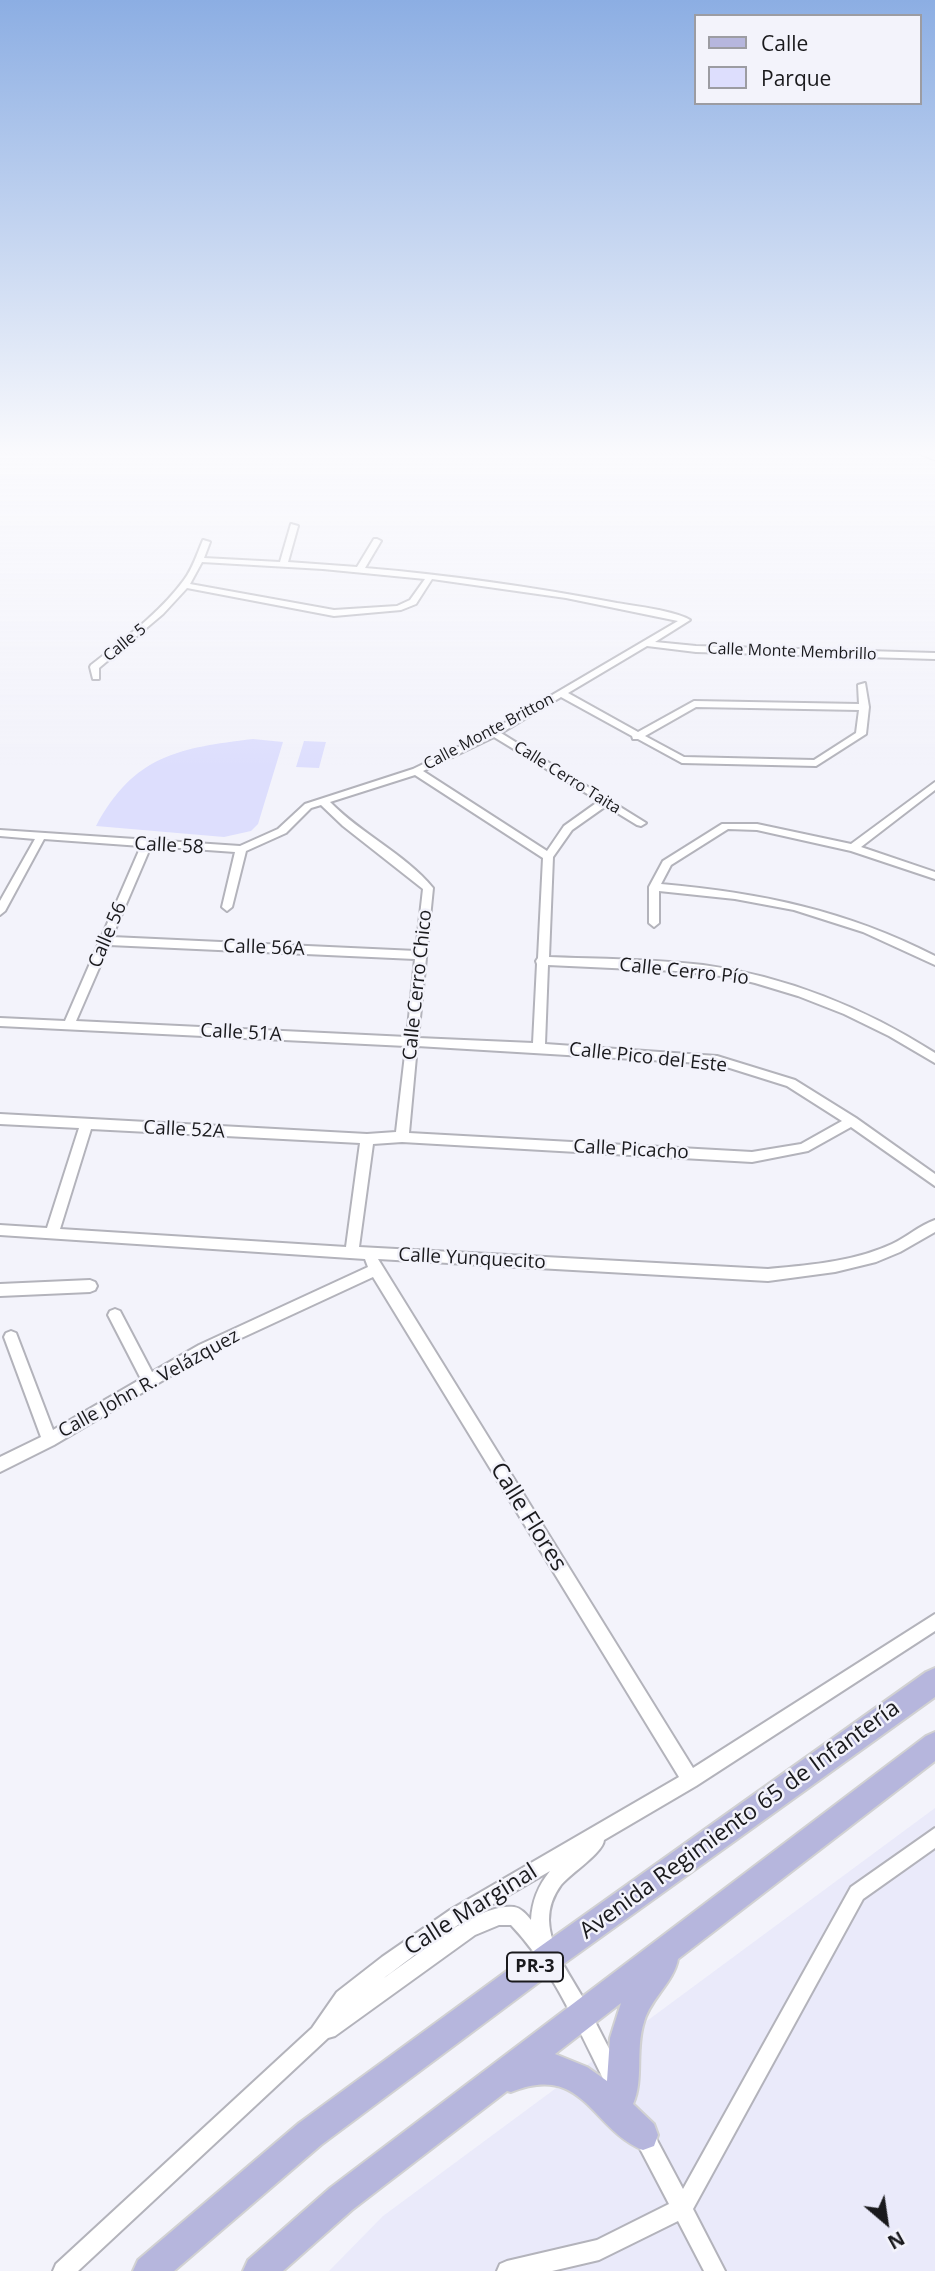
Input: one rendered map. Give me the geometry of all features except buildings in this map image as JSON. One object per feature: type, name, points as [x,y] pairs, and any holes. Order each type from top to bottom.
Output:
[{"type":"main road","name":"Avenida Regimiento 65 de Infantería","points":[[149,2271],[310,2134],[548,1958],[935,1681]]},
{"type":"main road","points":[[258,2271],[341,2199],[935,1745]]},
{"type":"main road","points":[[622,2095],[622,2059],[628,2018],[647,1983],[682,1939]]},
{"type":"main road","points":[[493,2083],[534,2068],[557,2069],[599,2093],[643,2134]]},
{"type":"street","name":"Calle 5","points":[[96,677],[94,667],[169,606],[202,556]]},
{"type":"street","points":[[284,563],[286,556]]},
{"type":"street","points":[[360,569],[368,556]]},
{"type":"street","points":[[201,560],[360,569],[508,586],[686,620]]},
{"type":"street","points":[[184,585],[334,613],[406,605],[413,602],[429,578]]},
{"type":"street","name":"Calle Monte Britton","points":[[322,800],[416,771],[494,733],[686,620]]},
{"type":"street","name":"Calle Monte Membrillo","points":[[648,644],[696,649],[935,656]]},
{"type":"street","points":[[562,694],[682,760],[816,763],[861,734],[864,708],[862,685]]},
{"type":"street","points":[[636,737],[694,704],[864,708]]},
{"type":"street","name":"Calle Cerro Taita","points":[[494,733],[641,822]]},
{"type":"street","points":[[416,771],[548,857]]},
{"type":"street","points":[[853,848],[935,785]]},
{"type":"street","name":"Calle 58","points":[[0,833],[146,845],[241,849],[282,831],[308,806],[322,800]]},
{"type":"street","name":"Calle Cerro Chico","points":[[322,800],[339,819],[406,866],[428,888],[402,1137]]},
{"type":"street","points":[[539,1048],[548,857],[568,828],[604,802]]},
{"type":"street","points":[[653,923],[654,887],[667,863],[726,826],[757,827],[853,848],[935,876]]},
{"type":"street","points":[[0,911],[41,836]]},
{"type":"street","name":"Calle 56","points":[[69,1026],[146,845]]},
{"type":"street","points":[[227,907],[241,849]]},
{"type":"street","points":[[654,887],[747,897],[829,917],[917,951],[935,961]]},
{"type":"street","name":"Calle 56A","points":[[106,941],[421,955]]},
{"type":"street","name":"Calle Cerro Pío","points":[[541,961],[669,966],[753,978],[845,1008],[933,1054]]},
{"type":"street","name":"Calle 51A","points":[[0,1022],[413,1041]]},
{"type":"street","name":"Calle Pico del Este","points":[[413,1041],[717,1060],[791,1083],[852,1121],[935,1181]]},
{"type":"street","name":"Calle 52A","points":[[0,1119],[367,1139]]},
{"type":"street","name":"Calle Picacho","points":[[367,1139],[402,1137],[752,1157],[804,1148],[852,1121]]},
{"type":"street","points":[[51,1233],[86,1125]]},
{"type":"street","points":[[352,1252],[367,1139]]},
{"type":"street","name":"Calle Yunquecito","points":[[0,1230],[768,1275],[848,1266],[912,1242],[935,1225]]},
{"type":"street","name":"Calle Flores","points":[[369,1253],[376,1270],[690,1780]]},
{"type":"street","name":"Calle John R. Velázquez","points":[[0,1465],[49,1440],[204,1349],[376,1270]]},
{"type":"street","points":[[0,1290],[90,1286]]},
{"type":"street","points":[[115,1315],[149,1381]]},
{"type":"street","points":[[11,1337],[49,1440]]},
{"type":"street","name":"Calle Marginal","points":[[64,2271],[319,2035],[344,1999],[388,1963],[456,1916],[690,1780],[935,1622]]},
{"type":"street","points":[[548,1958],[540,1918],[544,1893],[570,1863],[624,1819]]},
{"type":"street","points":[[507,2271],[598,2250],[683,2208],[857,1894],[935,1838]]},
{"type":"street","points":[[319,2035],[469,1929],[498,1916],[515,1916],[527,1927],[548,1958],[715,2271]]},
{"type":"shaded area","points":[[935,1808],[935,2271],[329,2271],[383,2216]]},
{"type":"green space","points":[[253,739],[283,742],[258,824],[251,831],[224,837],[96,826],[126,784],[161,759],[203,746]]},
{"type":"green space","points":[[304,741],[326,742],[319,768],[296,767]]}]
